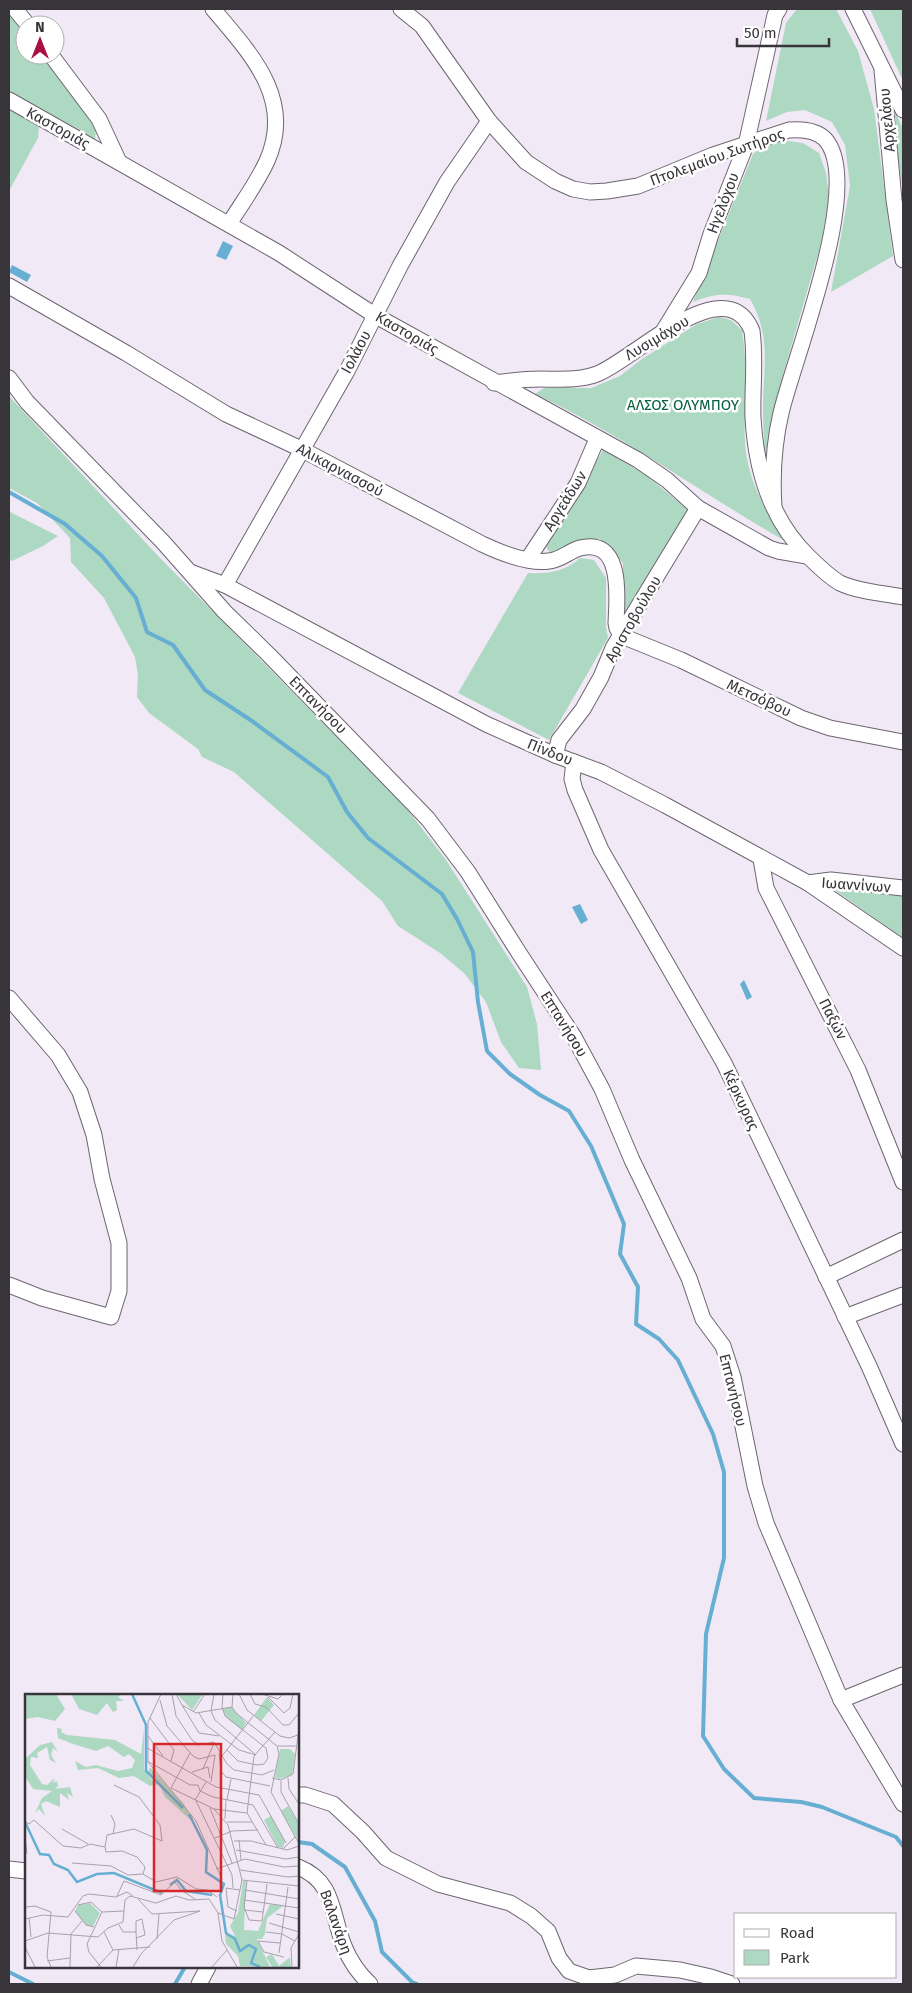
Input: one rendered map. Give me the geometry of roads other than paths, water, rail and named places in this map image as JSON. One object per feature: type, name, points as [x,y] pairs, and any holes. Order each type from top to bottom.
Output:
[{"type":"street","points":[[213,9],[248,51],[264,76],[273,100],[276,121],[274,142],[267,161],[230,224]]},
{"type":"street","name":"Πτολεμαίου Σωτήρος","points":[[401,9],[422,26],[489,121],[526,162],[555,181],[580,191],[615,191],[638,186],[713,155],[789,130],[814,132],[828,143],[834,157],[837,173],[835,208],[828,249],[781,413],[774,472],[774,507]]},
{"type":"street","name":"Ηγελόχου","points":[[662,332],[699,273],[746,145],[775,15],[779,9]]},
{"type":"street","points":[[854,9],[903,110]]},
{"type":"street","points":[[58,65],[99,119],[119,162]]},
{"type":"street","name":"Αρχελάου","points":[[882,70],[894,200],[903,260]]},
{"type":"street","name":"Καστοριάς","points":[[9,100],[280,253],[376,316],[655,472],[679,490],[698,508],[769,548],[807,556]]},
{"type":"street","name":"Ιολάου","points":[[225,585],[347,370],[400,266],[447,182],[489,121]]},
{"type":"street","name":"Αλικαρνασσού","points":[[9,286],[126,353],[226,414],[301,449],[476,541],[501,552],[541,561],[562,558],[577,549],[585,547],[598,548],[606,553],[612,561],[617,590],[616,623],[622,636]]},
{"type":"street","name":"Λυσιμάχου","points":[[494,383],[522,379],[569,379],[598,374],[662,332],[696,315],[720,308],[736,310],[750,324],[753,339],[753,417],[756,448],[763,481],[774,507]]},
{"type":"street","name":"Επτανήσου","points":[[9,378],[27,402],[163,542],[224,611],[382,770],[440,834],[468,872],[574,1037],[602,1089],[632,1160],[689,1278],[704,1319],[723,1346],[733,1377],[755,1486],[766,1522],[841,1700],[903,1804]]},
{"type":"street","name":"Αργεάδων","points":[[528,559],[578,484],[597,439]]},
{"type":"street","points":[[774,507],[784,528],[807,556],[825,573],[842,584],[903,597]]},
{"type":"street","name":"Αριστοβούλου","points":[[555,755],[559,740],[582,709],[601,677],[613,648],[698,508]]},
{"type":"street","name":"Πίνδου","points":[[188,572],[225,585],[486,724],[622,782],[808,883],[903,948]]},
{"type":"street","name":"Μετσόβου","points":[[622,636],[667,654],[801,718],[830,728],[903,742]]},
{"type":"street","name":"Κέρκυρας","points":[[574,762],[572,779],[575,790],[601,850],[724,1063],[845,1317],[903,1444]]},
{"type":"street","name":"Παξών","points":[[761,859],[766,888],[858,1070],[903,1182]]},
{"type":"street","name":"Ιωαννίνων","points":[[808,883],[831,880],[903,888]]},
{"type":"street","points":[[9,998],[58,1055],[80,1092],[94,1135],[102,1179],[119,1244],[119,1290],[112,1317],[42,1298],[9,1285]]},
{"type":"street","points":[[826,1277],[903,1240]]},
{"type":"street","points":[[845,1317],[903,1295]]},
{"type":"street","points":[[841,1700],[903,1675]]},
{"type":"street","points":[[299,1795],[305,1795],[333,1804],[363,1832],[386,1858],[438,1884],[510,1903],[531,1916],[548,1931],[559,1958],[570,1971],[589,1978],[615,1975],[636,1966],[680,1970],[712,1976],[732,1984]]},
{"type":"street","name":"Βαλανάρη","points":[[299,1868],[314,1875],[324,1886],[348,1957],[355,1968],[370,1984]]},
{"type":"street","points":[[9,1869],[25,1871]]},
{"type":"street","points":[[200,1984],[208,1968]]},
{"type":"water","points":[[223,241],[233,246],[226,260],[216,256]]},
{"type":"water","points":[[12,265],[31,275],[27,282],[9,272]]},
{"type":"water","points":[[580,904],[588,920],[581,924],[572,907]]},
{"type":"water","points":[[744,980],[752,997],[747,1000],[740,984]]},
{"type":"waterway","points":[[9,492],[65,524],[102,556],[136,598],[147,632],[173,645],[205,690],[252,721],[328,777],[347,812],[368,838],[442,894],[473,952],[478,1002],[487,1051],[510,1074],[540,1095],[569,1111],[591,1146],[624,1224],[620,1254],[638,1287],[636,1324],[659,1339],[678,1360],[713,1434],[724,1472],[724,1558],[706,1634],[703,1736],[724,1769],[754,1798],[801,1802],[822,1807],[896,1837],[903,1846]]},
{"type":"waterway","points":[[299,1842],[312,1844],[345,1867],[375,1921],[382,1952],[412,1982],[417,1984]]},
{"type":"waterway","points":[[175,1984],[184,1968]]},
{"type":"waterway","points":[[9,1972],[33,1984]]},
{"type":"park label","name":"ΑΛΣΟΣ ΟΛΥΜΠΟΥ","points":[[683,405]]}]
